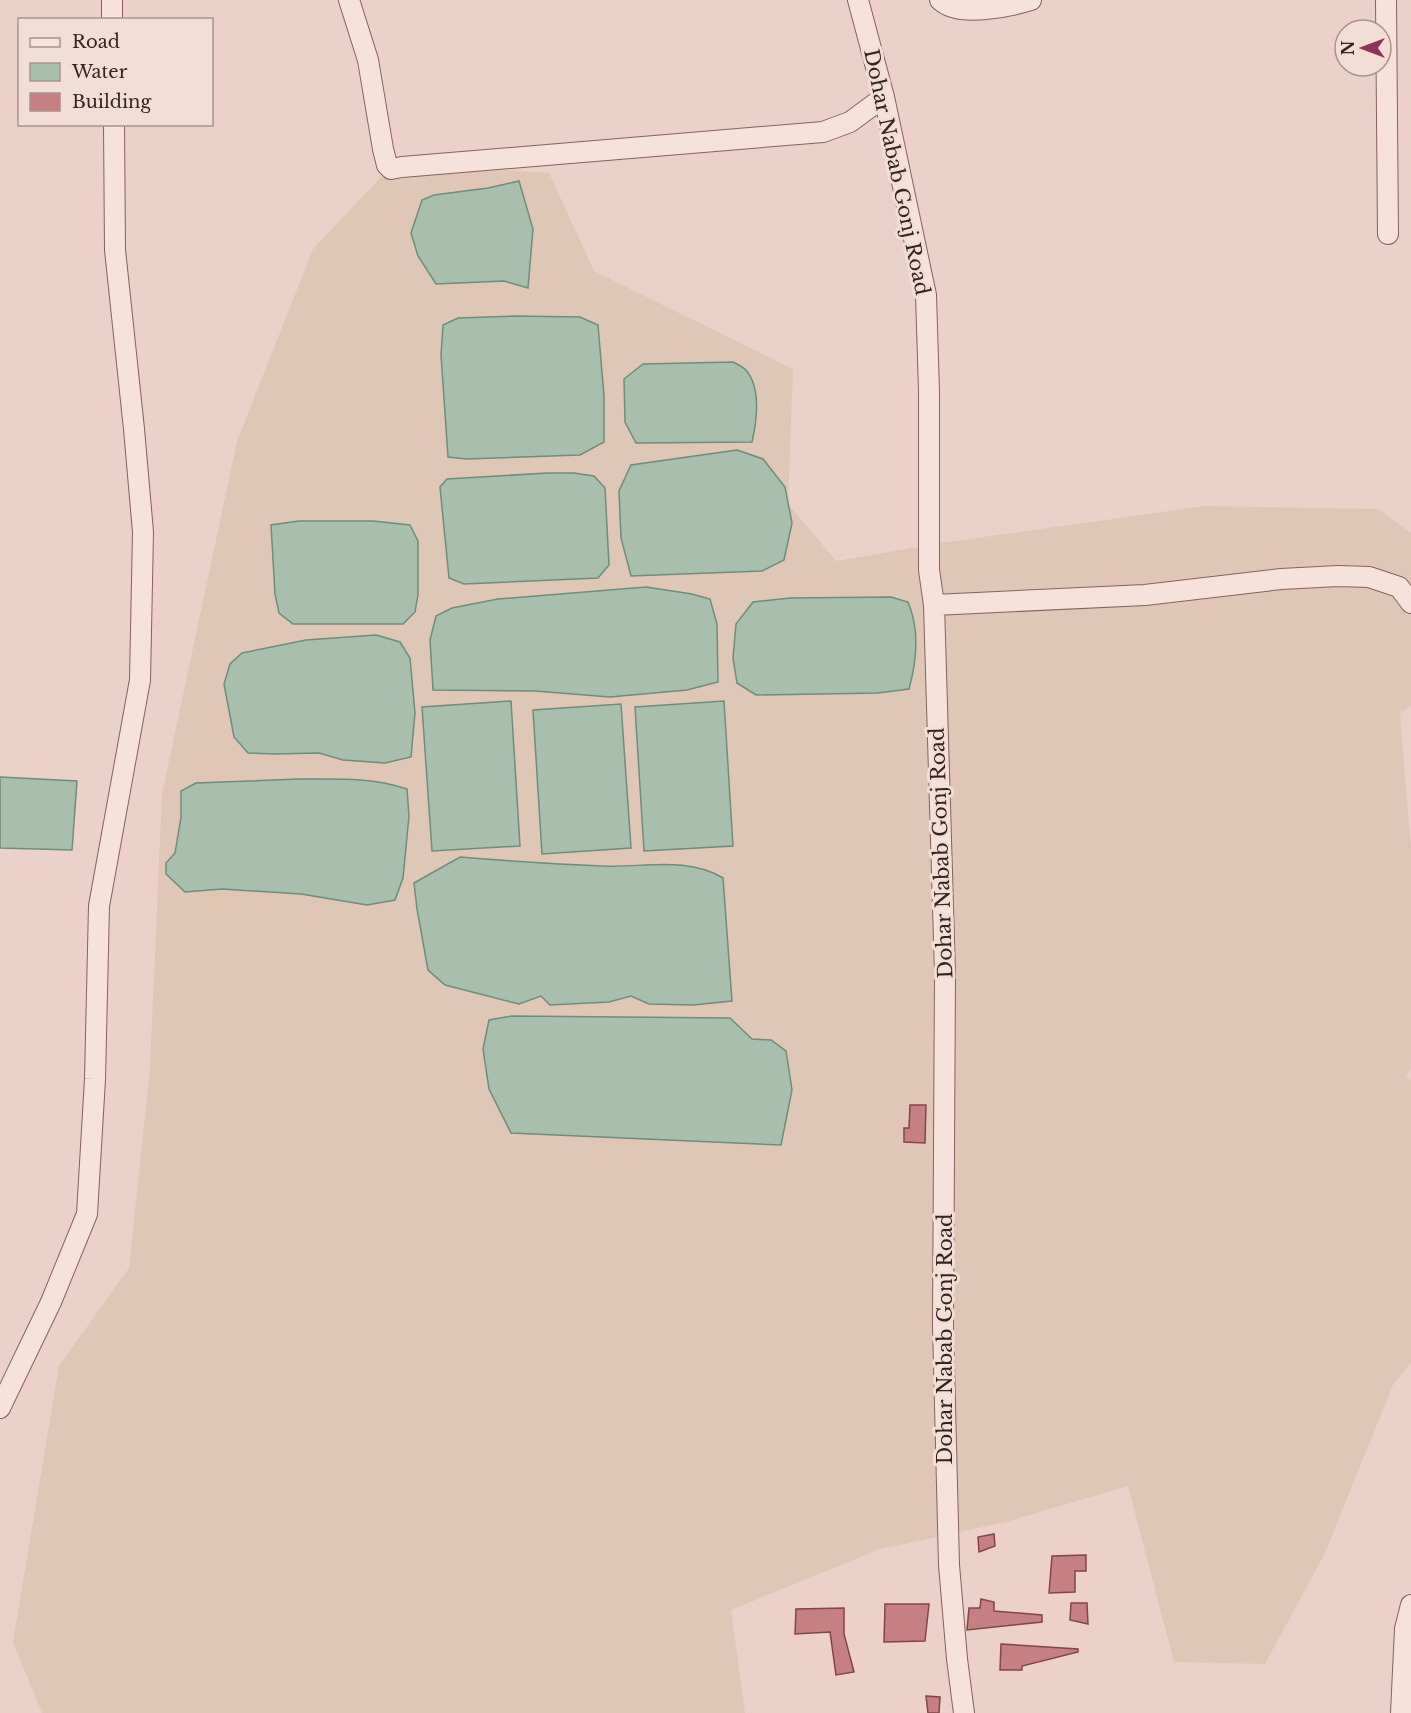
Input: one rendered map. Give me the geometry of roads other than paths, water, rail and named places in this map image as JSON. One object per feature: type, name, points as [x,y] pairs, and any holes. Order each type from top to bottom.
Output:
[{"type":"street","points":[[112,0],[112,18]]},
{"type":"street","points":[[349,0],[368,60],[383,149],[387,165],[391,169],[402,166],[634,146],[823,132],[850,122],[884,97]]},
{"type":"street","name":"Dohar Nabab Gonj Road","points":[[858,0],[884,97],[926,295],[929,392],[929,570],[934,605],[945,973],[943,1325],[949,1565],[964,1713]]},
{"type":"street","points":[[940,0],[945,5],[972,10],[1031,0]]},
{"type":"street","points":[[1386,0],[1389,234]]},
{"type":"street","points":[[0,1408],[51,1302],[87,1214],[95,1079],[99,906],[140,680],[143,532],[115,250],[114,126]]},
{"type":"street","points":[[934,605],[1145,595],[1281,579],[1338,576],[1368,577],[1399,586],[1411,603]]},
{"type":"street","points":[[1401,1713],[1405,1629],[1411,1605]]},
{"type":"water","points":[[519,181],[533,229],[528,288],[504,281],[436,284],[418,256],[411,233],[422,200],[434,195],[488,188]]},
{"type":"water","points":[[580,317],[598,325],[604,396],[604,442],[580,455],[466,459],[448,457],[441,355],[443,325],[458,318]]},
{"type":"water","points":[[733,362],[746,370],[754,386],[756,414],[752,442],[636,443],[625,422],[624,379],[643,364]]},
{"type":"water","points":[[737,450],[763,459],[785,487],[792,523],[784,560],[762,571],[631,576],[621,538],[619,491],[631,465]]},
{"type":"water","points":[[548,473],[594,476],[605,488],[609,565],[598,578],[464,584],[449,578],[440,487],[447,479]]},
{"type":"water","points":[[299,521],[373,521],[410,525],[418,541],[418,595],[415,612],[403,624],[293,624],[279,613],[275,594],[271,525]]},
{"type":"water","points":[[646,587],[710,599],[717,624],[718,682],[687,690],[610,697],[535,691],[433,690],[430,640],[436,616],[452,608],[498,599]]},
{"type":"water","points":[[891,597],[908,602],[914,623],[916,645],[909,689],[878,693],[756,695],[737,683],[733,658],[736,624],[753,602],[790,598]]},
{"type":"water","points":[[376,635],[400,642],[410,658],[415,713],[411,757],[385,763],[343,760],[319,753],[248,753],[234,737],[224,684],[230,664],[242,653],[306,640]]},
{"type":"water","points":[[511,701],[520,846],[432,851],[422,707]]},
{"type":"water","points":[[724,701],[733,846],[644,851],[635,707]]},
{"type":"water","points":[[621,704],[631,848],[542,854],[533,710]]},
{"type":"water","points":[[0,777],[77,781],[72,850],[0,848]]},
{"type":"water","points":[[299,779],[381,782],[407,789],[409,816],[403,878],[395,900],[367,905],[301,894],[222,889],[185,892],[166,874],[166,863],[175,853],[181,817],[181,791],[196,783]]},
{"type":"water","points":[[460,857],[602,866],[679,865],[709,871],[723,878],[732,1001],[693,1005],[649,1004],[631,996],[609,1002],[550,1005],[541,996],[519,1004],[445,985],[428,970],[414,883]]},
{"type":"water","points":[[512,1016],[730,1018],[752,1039],[771,1040],[786,1051],[792,1090],[781,1145],[511,1133],[489,1089],[483,1049],[489,1020]]}]
